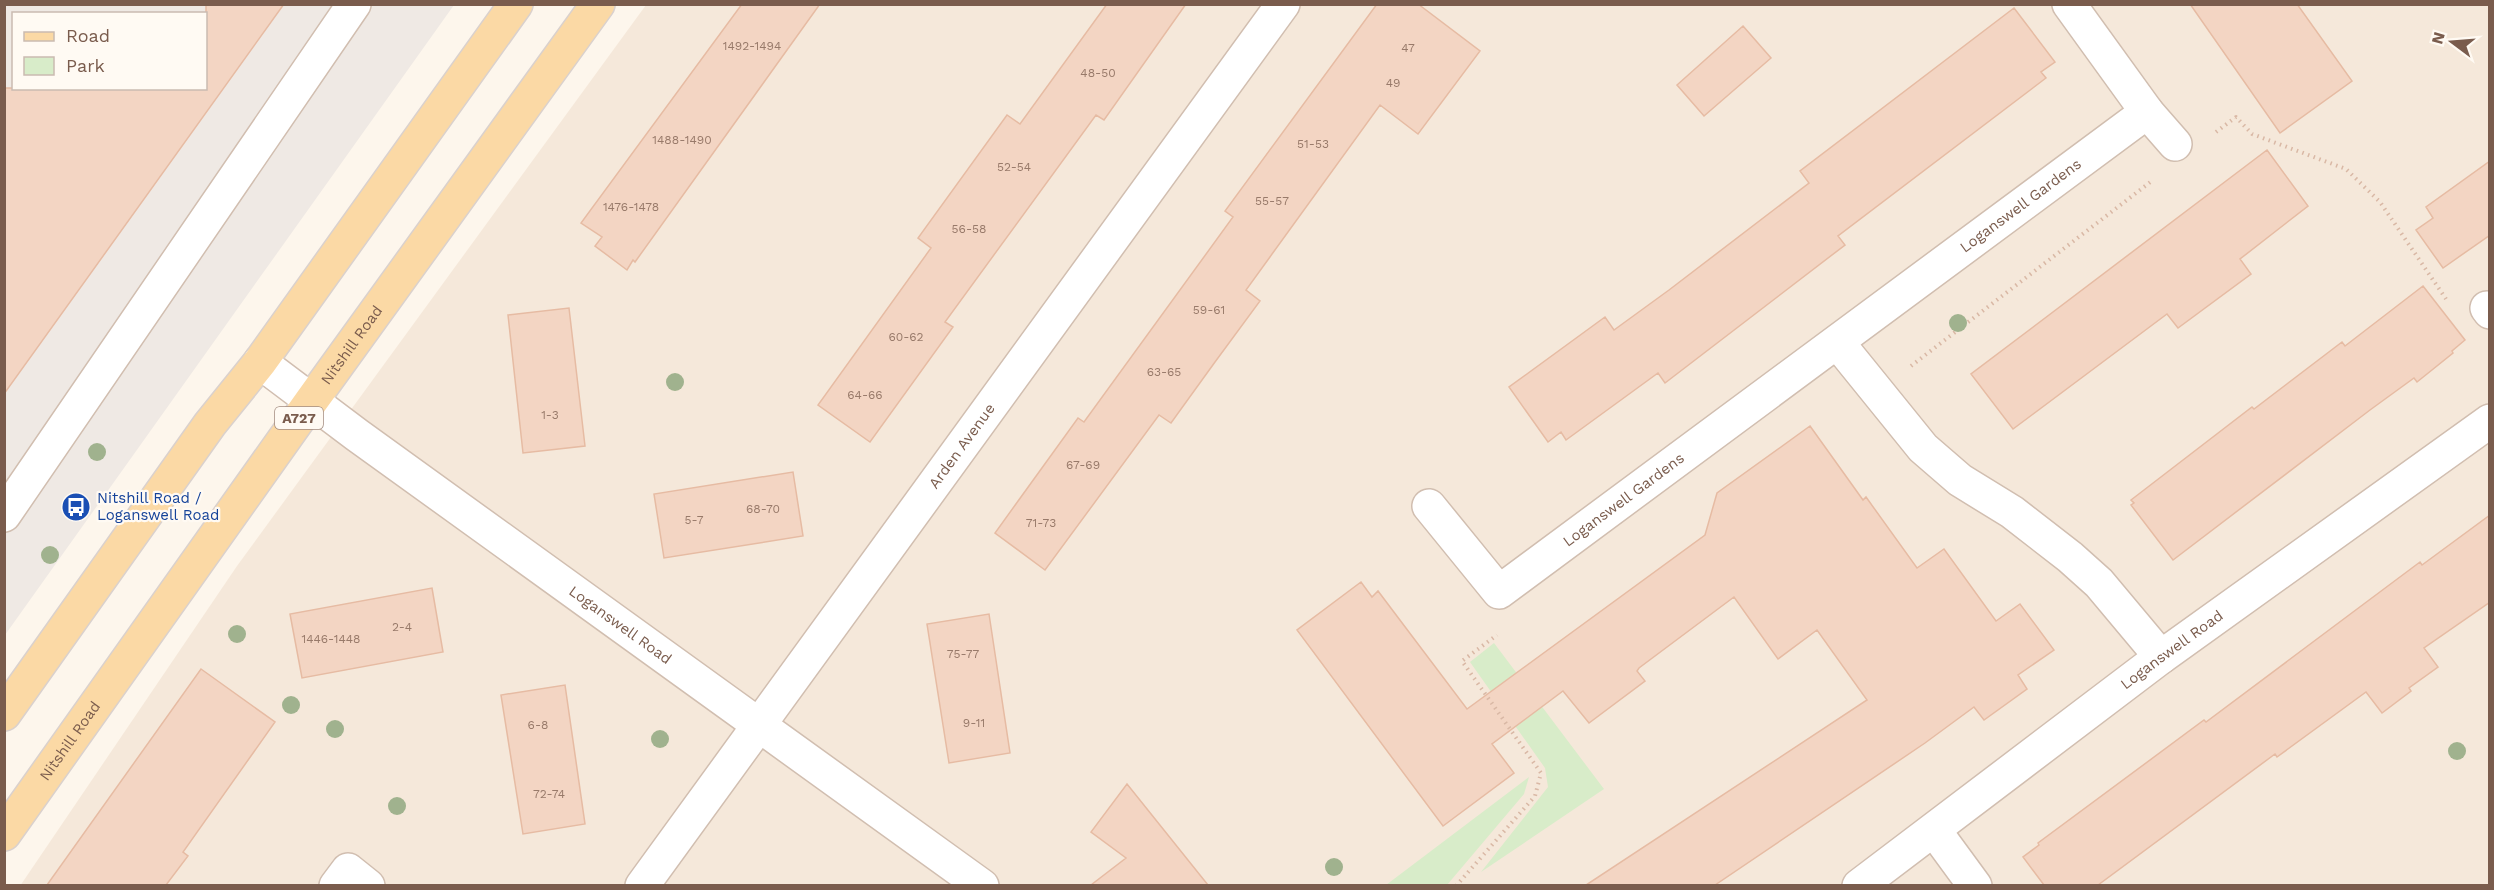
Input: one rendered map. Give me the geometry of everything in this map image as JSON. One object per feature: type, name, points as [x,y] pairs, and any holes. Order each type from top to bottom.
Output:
[{"type":"main road","points":[[4,714],[210,424],[260,362],[516,4]]},
{"type":"main road","name":"Nitshill Road","points":[[4,834],[312,399],[598,4]]},
{"type":"street","points":[[4,515],[354,4]]},
{"type":"street","name":"Arden Avenue","points":[[642,885],[1283,4]]},
{"type":"street","points":[[2069,4],[2147,112],[2175,144]]},
{"type":"street","name":"Loganswell Gardens","points":[[1499,592],[2147,112]]},
{"type":"street","points":[[1838,343],[1923,448],[1953,474],[2012,512],[2098,583],[2161,657]]},
{"type":"street","name":"Loganswell Road","points":[[260,362],[357,435],[982,885]]},
{"type":"street","name":"Loganswell Road","points":[[1860,885],[2161,657],[2490,421]]},
{"type":"street","points":[[1429,506],[1499,592]]},
{"type":"street","points":[[1934,830],[1975,885]]},
{"type":"street","points":[[336,885],[348,870],[368,885]]},
{"type":"path","points":[[2211,136],[2236,117],[2252,134],[2346,169],[2380,202],[2458,317],[2488,310]]},
{"type":"path","points":[[1877,392],[2158,176]]},
{"type":"path","points":[[1456,885],[1535,796],[1541,773],[1462,661],[1501,632],[1499,592]]},
{"type":"shaded area","points":[[5,5],[454,5],[5,635]]},
{"type":"shaded area","points":[[646,5],[2489,5],[2489,885],[20,886],[237,566]]},
{"type":"green space","points":[[1494,643],[1604,789],[1481,872],[1548,787],[1545,768],[1470,662]]},
{"type":"green space","points":[[1529,777],[1524,794],[1447,885],[1386,885]]},
{"type":"building","points":[[206,4],[284,4],[4,394],[4,88],[12,88],[12,90],[207,90]]},
{"type":"building","points":[[742,4],[820,4],[627,270],[595,246],[602,237],[581,223]]},
{"type":"building","points":[[1107,4],[1186,4],[1104,120],[1096,115],[945,322],[953,327],[870,442],[818,405],[931,248],[918,238],[1007,115],[1020,124]]},
{"type":"building","points":[[1377,4],[1418,4],[1480,51],[1418,134],[1380,105],[1246,290],[1260,301],[1171,423],[1159,415],[1045,570],[995,533],[1078,418],[1084,422],[1233,217],[1225,211]]},
{"type":"building","points":[[2190,4],[2297,4],[2352,81],[2280,133]]},
{"type":"building","points":[[2014,8],[2055,62],[2041,72],[2046,78],[1838,236],[1845,245],[1665,383],[1658,373],[1566,440],[1561,432],[1548,442],[1509,387],[1605,317],[1614,330],[1669,290],[1809,183],[1800,171]]},
{"type":"building","points":[[1743,26],[1771,58],[1704,116],[1677,85]]},
{"type":"building","points":[[2267,150],[2308,206],[2240,259],[2251,274],[2178,328],[2167,314],[2013,429],[1971,374]]},
{"type":"building","points":[[2490,161],[2490,235],[2443,268],[2416,230],[2433,218],[2426,207]]},
{"type":"building","points":[[2423,286],[2465,340],[2452,351],[2453,353],[2417,382],[2414,378],[2370,410],[2173,560],[2131,505],[2134,503],[2131,500],[2252,407],[2254,409],[2342,342],[2345,346]]},
{"type":"building","points":[[569,308],[585,446],[523,453],[508,315]]},
{"type":"building","points":[[1810,426],[1863,500],[1866,497],[1917,568],[1944,549],[1996,621],[2020,604],[2054,650],[2018,675],[2027,689],[1984,720],[1974,707],[1925,743],[1715,885],[1586,885],[1867,700],[1817,630],[1778,659],[1734,597],[1639,668],[1637,671],[1645,681],[1589,723],[1563,691],[1492,744],[1514,773],[1443,826],[1297,630],[1361,582],[1372,597],[1378,591],[1467,709],[1705,535],[1717,493]]},
{"type":"building","points":[[793,472],[803,536],[664,558],[654,494]]},
{"type":"building","points":[[2490,515],[2490,602],[2424,648],[2438,667],[2409,688],[2411,691],[2382,713],[2366,692],[2277,757],[2275,754],[2098,885],[2044,885],[2023,857],[2039,845],[2038,843],[2204,720],[2206,722],[2420,562],[2422,565]]},
{"type":"building","points":[[432,588],[443,652],[302,678],[290,614]]},
{"type":"building","points":[[989,614],[1010,753],[949,763],[927,624]]},
{"type":"building","points":[[201,669],[275,722],[183,852],[188,856],[166,885],[47,885]]},
{"type":"building","points":[[565,685],[585,824],[523,834],[501,695]]},
{"type":"building","points":[[1127,784],[1208,885],[1091,885],[1126,858],[1091,832]]},
{"type":"place","name":"Nitshill Road / Loganswell Road","points":[[76,507]]}]
